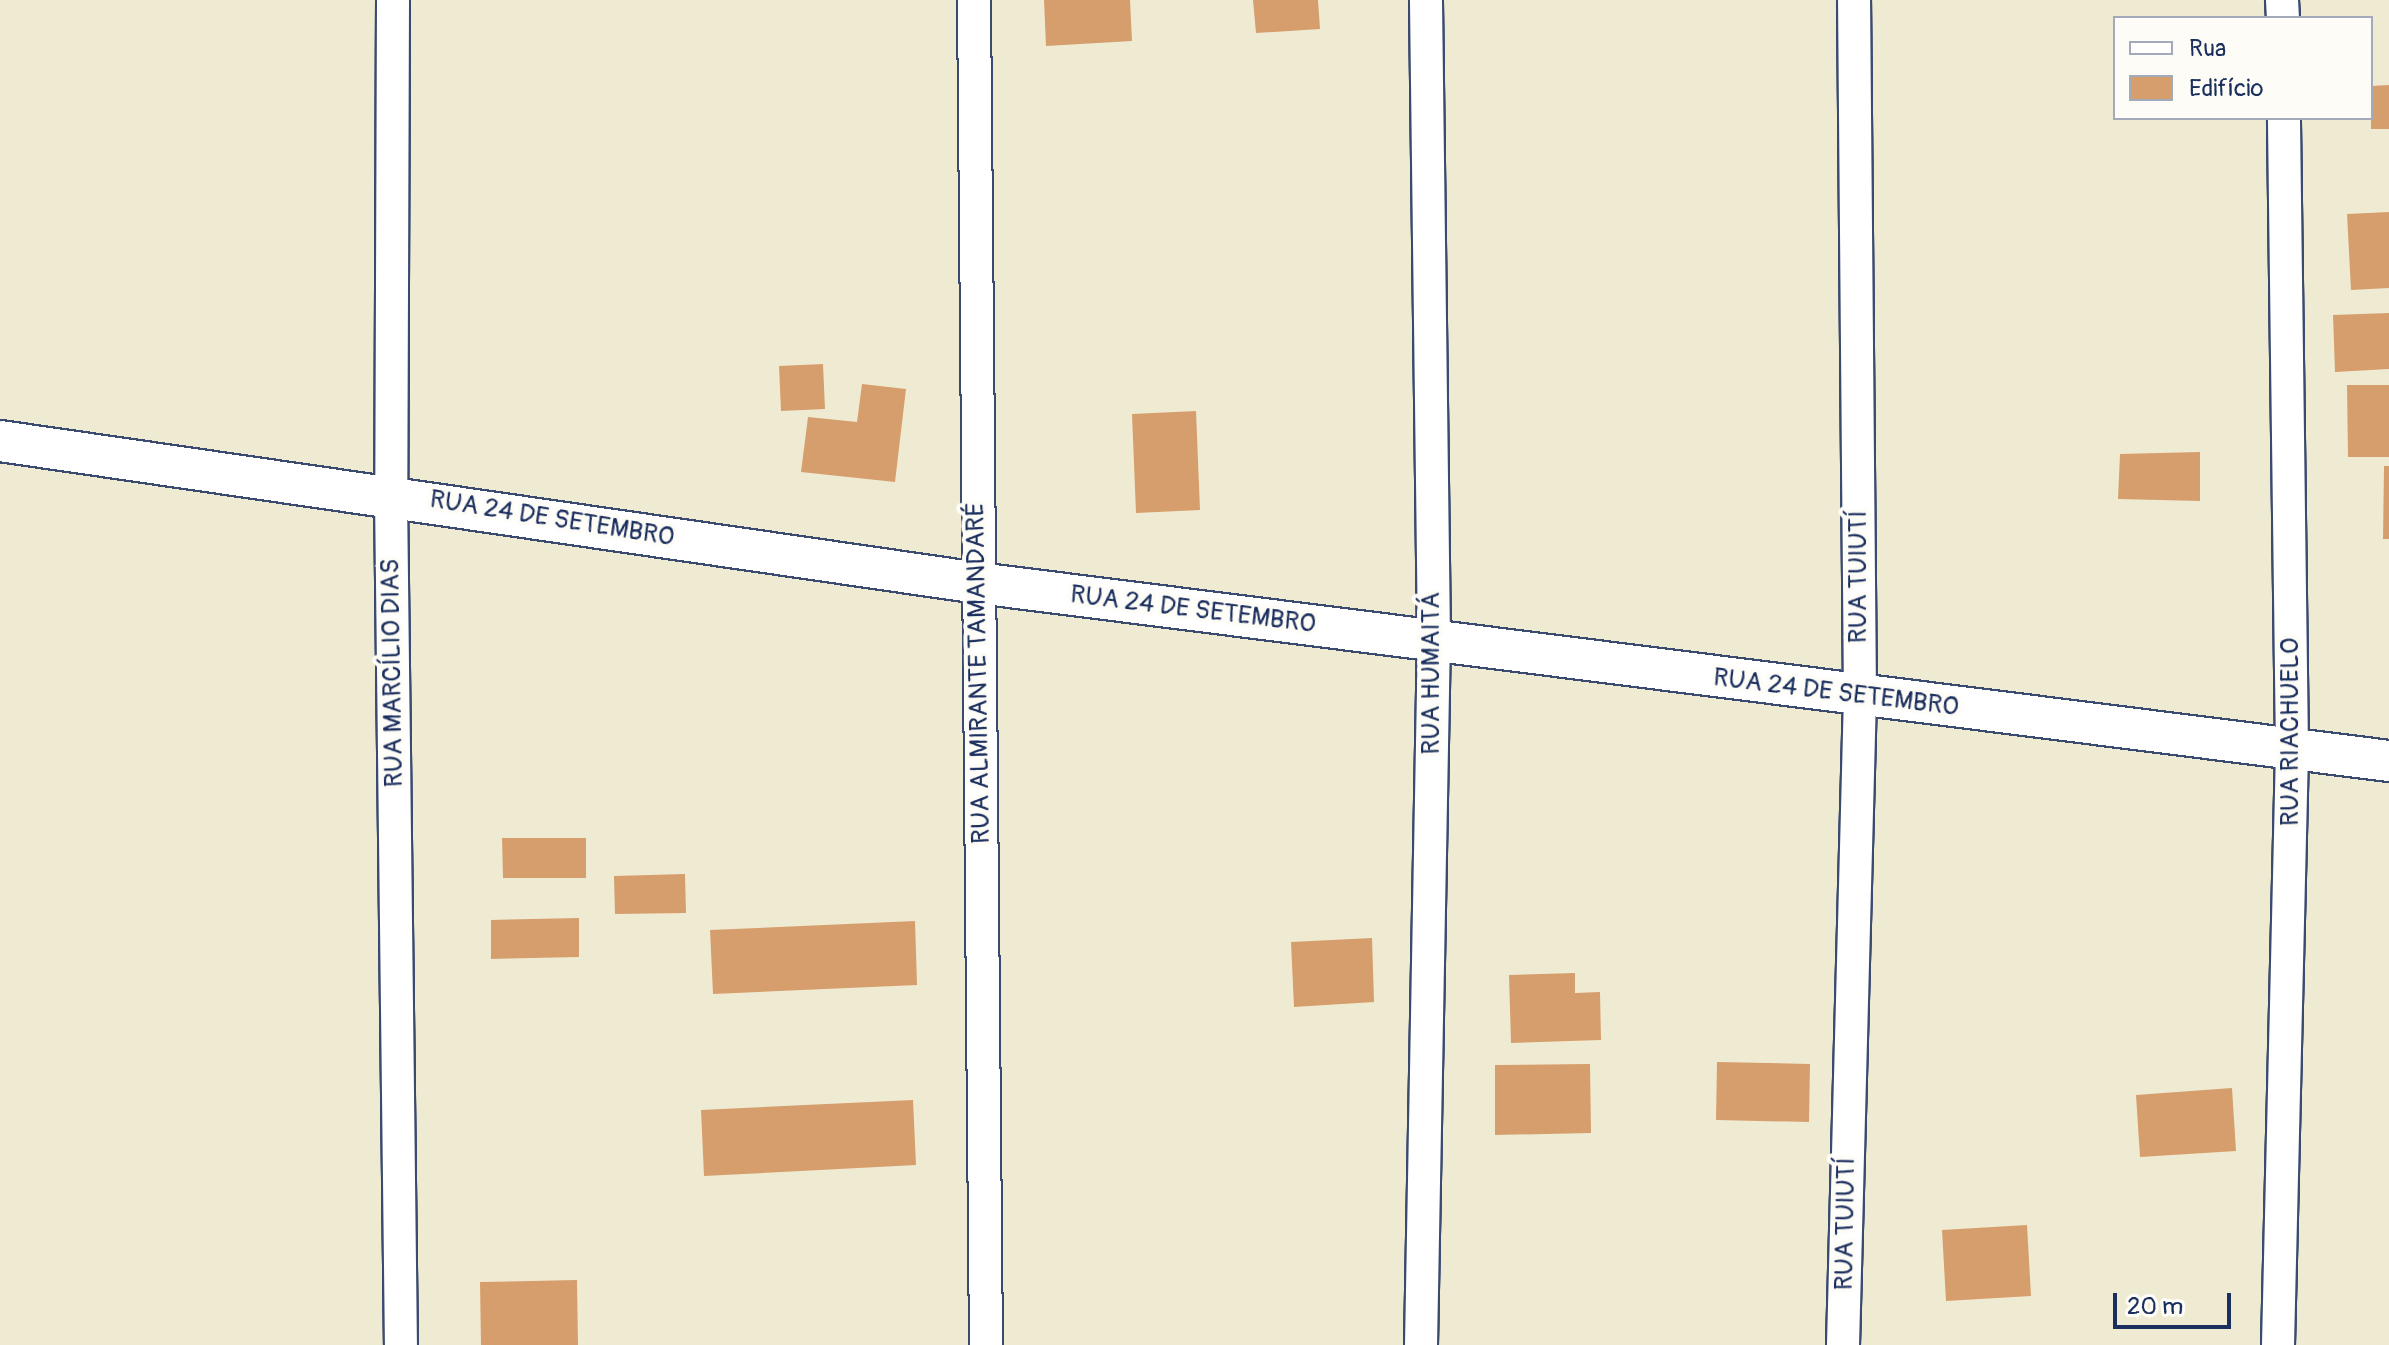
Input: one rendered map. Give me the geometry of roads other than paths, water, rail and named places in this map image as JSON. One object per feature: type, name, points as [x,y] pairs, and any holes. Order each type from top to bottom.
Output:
[{"type":"street","name":"RUA MARCÍLIO DIAS","points":[[393,0],[391,495],[401,1345]]},
{"type":"street","name":"RUA ALMIRANTE TAMANDARÉ","points":[[974,0],[986,1345]]},
{"type":"street","name":"RUA HUMAITÁ","points":[[1421,1345],[1434,639],[1426,0]]},
{"type":"street","name":"RUA TUIUTÍ","points":[[1843,1345],[1860,697],[1854,0]]},
{"type":"street","name":"RUA RIACHUELO","points":[[2278,1345],[2292,750],[2284,120]]},
{"type":"street","name":"RUA 24 DE SETEMBRO","points":[[0,441],[391,495],[978,583],[1434,639],[1860,697],[2389,761]]}]
